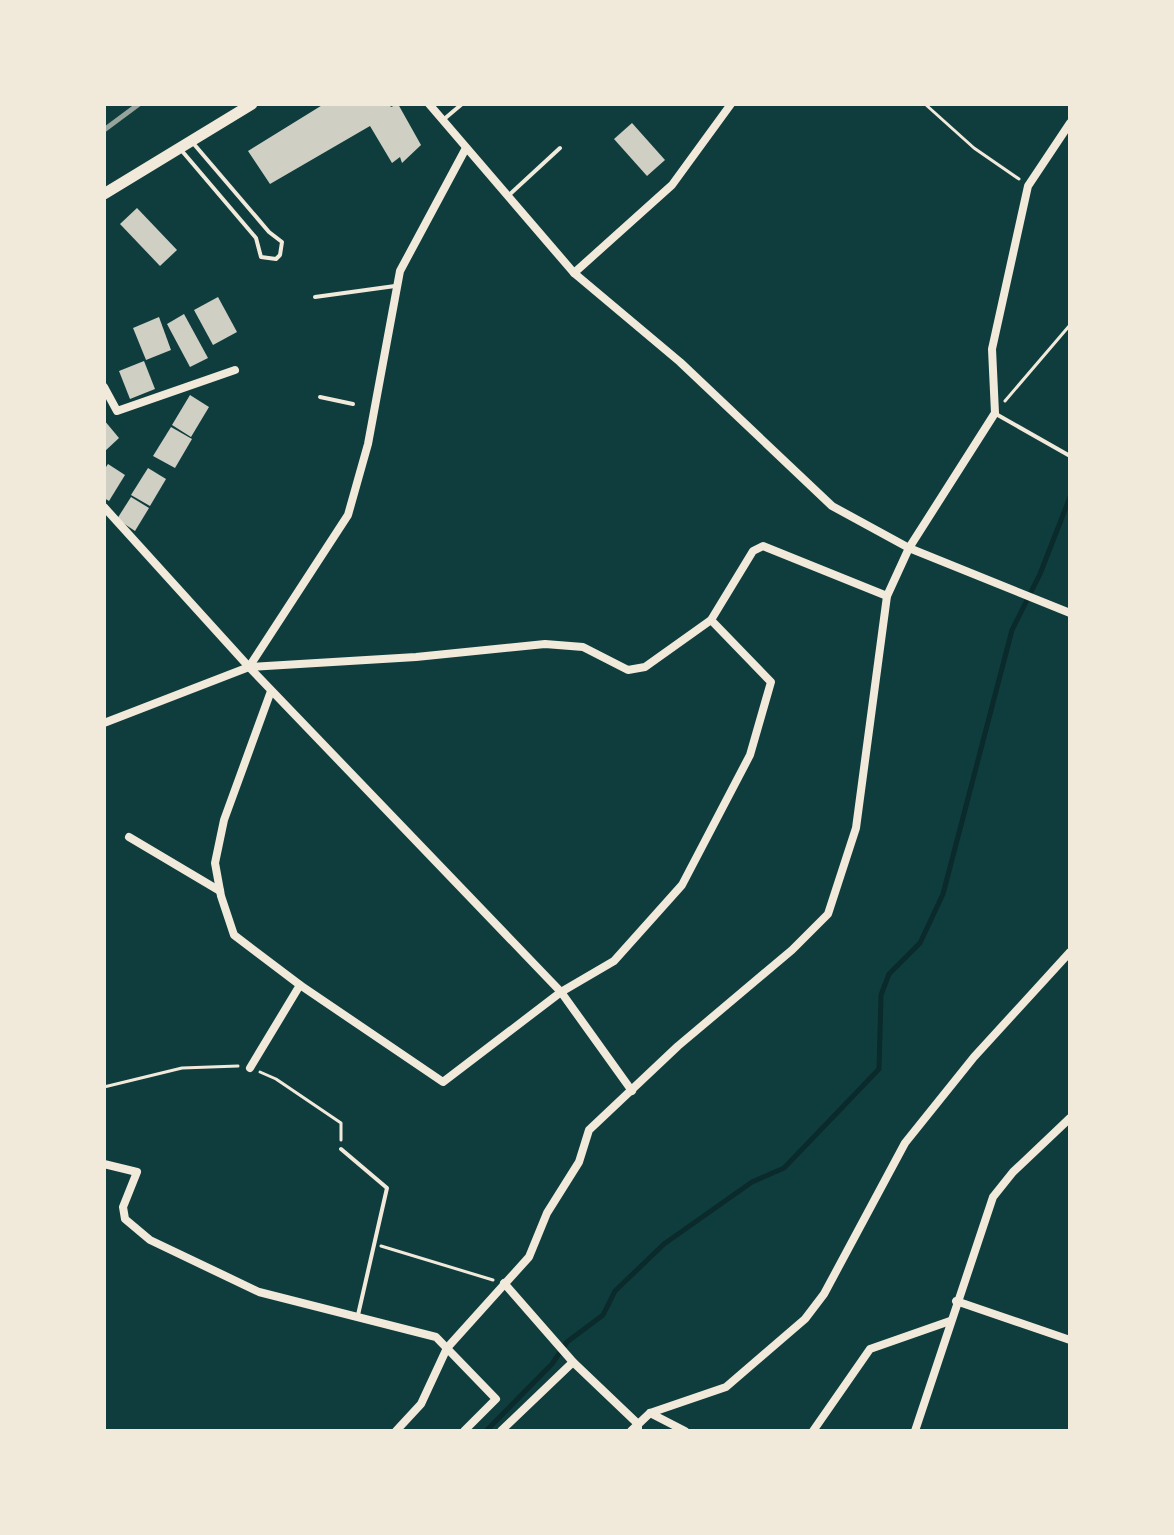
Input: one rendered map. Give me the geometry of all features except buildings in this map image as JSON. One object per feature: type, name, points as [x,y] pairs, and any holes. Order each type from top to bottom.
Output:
[{"type":"street","points":[[104,194],[252,104]]},
{"type":"street","points":[[429,104],[574,273],[680,362],[832,506],[909,548],[1070,613]]},
{"type":"street","points":[[574,273],[672,185],[731,104]]},
{"type":"street","points":[[396,1431],[421,1404],[447,1348],[529,1257],[547,1213],[579,1162],[589,1130],[678,1046],[792,950],[828,914],[856,828],[887,596],[909,548],[995,413],[992,349],[1028,186],[1070,123]]},
{"type":"street","points":[[249,667],[348,515],[368,444],[400,271],[466,148]]},
{"type":"street","points":[[104,387],[117,411],[235,370]]},
{"type":"street","points":[[104,507],[271,691],[561,992],[632,1091]]},
{"type":"street","points":[[104,723],[249,667],[416,657],[545,644],[583,647],[628,670],[645,667],[711,620],[753,551],[763,546],[887,596]]},
{"type":"street","points":[[271,691],[224,820],[215,863],[234,935],[300,985],[443,1082],[561,992],[614,961],[682,885],[750,755],[771,682],[711,620]]},
{"type":"street","points":[[129,837],[220,891]]},
{"type":"street","points":[[504,1283],[636,1429],[650,1413],[726,1387],[805,1319],[824,1294],[905,1143],[974,1057],[1070,952]]},
{"type":"street","points":[[250,1068],[300,985]]},
{"type":"street","points":[[915,1431],[993,1197],[1023,1162],[1070,1118]]},
{"type":"street","points":[[104,1164],[137,1172],[123,1207],[125,1219],[150,1240],[259,1292],[436,1337],[496,1399],[464,1431]]},
{"type":"street","points":[[956,1301],[1070,1340]]},
{"type":"street","points":[[813,1431],[870,1349],[950,1321]]},
{"type":"street","points":[[501,1431],[573,1362]]},
{"type":"street","points":[[650,1413],[685,1431]]},
{"type":"lane","points":[[443,120],[462,104]]},
{"type":"lane","points":[[180,148],[256,238],[261,257],[276,259],[280,255],[282,242],[191,141]]},
{"type":"lane","points":[[509,195],[560,148]]},
{"type":"lane","points":[[315,297],[398,285]]},
{"type":"lane","points":[[320,397],[353,404]]},
{"type":"lane","points":[[995,413],[1070,456]]},
{"type":"lane","points":[[341,1149],[387,1188],[358,1315]]},
{"type":"path","points":[[925,104],[974,148],[1028,186]]},
{"type":"path","points":[[995,413],[1070,325]]},
{"type":"path","points":[[104,1087],[182,1068],[250,1068],[276,1079],[341,1123],[341,1149]]},
{"type":"path","points":[[374,1244],[504,1283]]},
{"type":"waterway","points":[[486,1431],[552,1364],[567,1342],[603,1315],[615,1291],[664,1244],[752,1182],[784,1168],[879,1069],[881,995],[889,974],[920,943],[943,894],[1012,630],[1040,574],[1070,497]]},
{"type":"railway","points":[[104,130],[139,104]]}]
